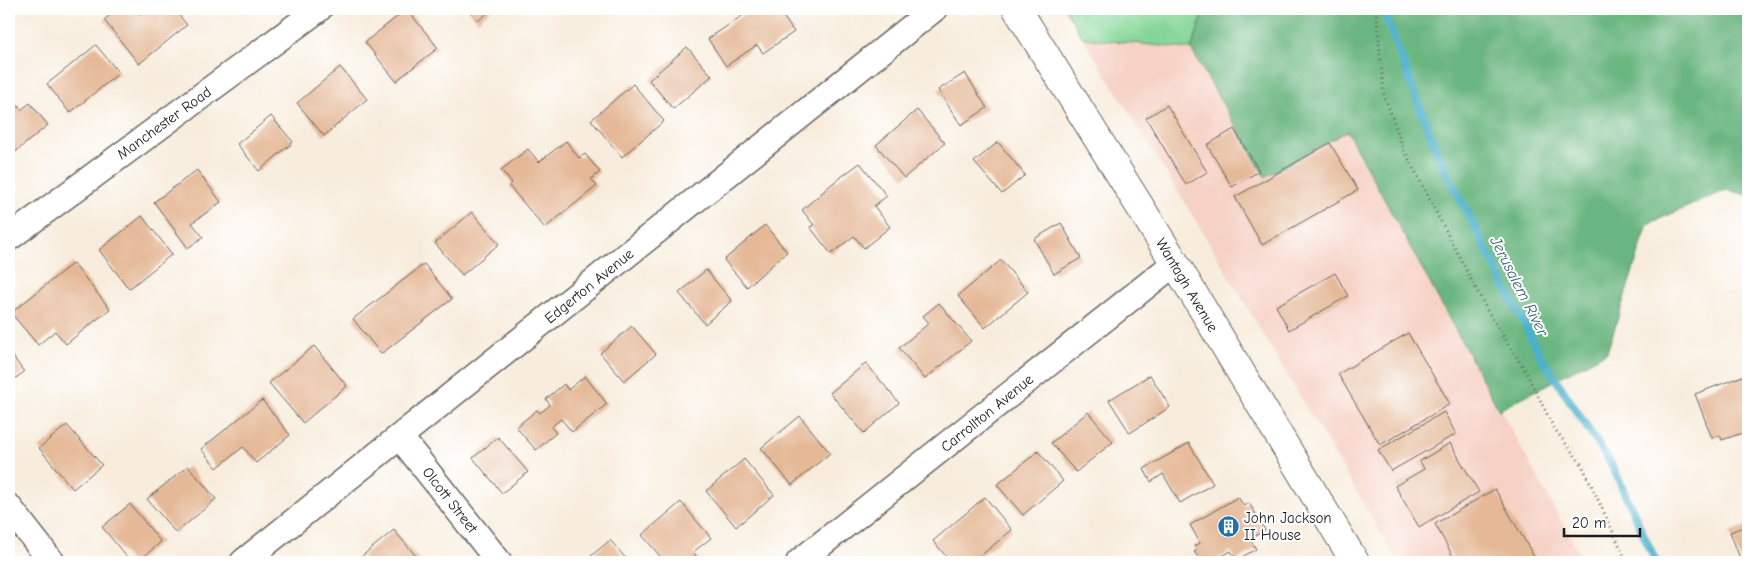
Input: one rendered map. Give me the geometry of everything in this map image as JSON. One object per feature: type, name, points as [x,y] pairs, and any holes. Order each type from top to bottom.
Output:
[{"type":"main road","name":"Wantagh Avenue","points":[[1017,9],[1175,263],[1355,562]]},
{"type":"street","name":"Manchester Road","points":[[9,238],[319,9]]},
{"type":"street","name":"Edgerton Avenue","points":[[243,562],[934,9]]},
{"type":"street","name":"Carrollton Avenue","points":[[799,562],[1175,263]]},
{"type":"street","name":"Olcott Street","points":[[400,437],[499,562]]},
{"type":"street","points":[[9,507],[52,562]]},
{"type":"path","points":[[1376,9],[1384,95],[1404,150],[1487,310],[1526,372],[1554,428],[1582,465],[1627,562]]},
{"type":"shaded area","points":[[1083,38],[1191,49],[1265,177],[1347,130],[1584,562],[1398,562],[1196,221]]},
{"type":"green space","points":[[1065,9],[1205,9],[1191,49],[1083,38]]},
{"type":"green space","points":[[1205,9],[1748,9],[1748,195],[1726,190],[1648,224],[1607,352],[1499,410],[1347,131],[1265,177],[1191,49]]},
{"type":"building","points":[[118,9],[136,9],[140,14],[147,9],[174,9],[187,25],[139,64],[104,20]]},
{"type":"building","points":[[407,9],[438,48],[396,81],[365,42]]},
{"type":"building","points":[[468,9],[492,9],[478,21]]},
{"type":"building","points":[[752,9],[778,9],[794,32],[763,53],[757,45],[726,66],[708,39]]},
{"type":"building","points":[[96,45],[119,73],[70,113],[47,84]]},
{"type":"building","points":[[687,47],[712,76],[673,109],[649,80]]},
{"type":"building","points":[[340,67],[367,99],[324,136],[297,103]]},
{"type":"building","points":[[965,73],[987,108],[961,125],[938,90]]},
{"type":"building","points":[[633,84],[664,121],[622,157],[591,120]]},
{"type":"building","points":[[9,95],[21,110],[30,103],[48,125],[9,157]]},
{"type":"building","points":[[1167,105],[1207,172],[1186,185],[1146,118]]},
{"type":"building","points":[[917,110],[945,143],[904,178],[876,145]]},
{"type":"building","points":[[271,116],[293,142],[259,171],[237,144]]},
{"type":"building","points":[[1234,129],[1259,171],[1232,187],[1207,145]]},
{"type":"building","points":[[566,141],[579,158],[585,154],[600,172],[591,179],[597,186],[545,228],[509,186],[512,183],[501,170],[528,149],[539,162]]},
{"type":"building","points":[[998,142],[1025,175],[1002,194],[974,162]]},
{"type":"building","points":[[1330,143],[1358,190],[1262,245],[1235,197]]},
{"type":"building","points":[[860,163],[887,196],[874,206],[890,227],[864,248],[854,236],[831,254],[810,227],[814,225],[802,210]]},
{"type":"building","points":[[197,170],[221,202],[192,223],[203,237],[188,248],[154,202]]},
{"type":"building","points":[[472,212],[499,244],[462,275],[435,243]]},
{"type":"building","points":[[142,216],[172,254],[129,289],[99,250]]},
{"type":"building","points":[[1061,223],[1081,258],[1054,274],[1034,239]]},
{"type":"building","points":[[765,225],[787,252],[747,287],[724,260]]},
{"type":"building","points":[[1001,260],[1028,292],[985,328],[958,296]]},
{"type":"building","points":[[73,263],[110,309],[66,344],[55,331],[38,345],[11,313]]},
{"type":"building","points":[[424,264],[452,299],[381,354],[353,319]]},
{"type":"building","points":[[706,270],[732,301],[705,324],[679,293]]},
{"type":"building","points":[[1335,273],[1348,296],[1289,330],[1276,306]]},
{"type":"building","points":[[939,303],[971,341],[925,379],[899,348],[929,323],[923,316]]},
{"type":"building","points":[[632,326],[656,354],[624,381],[600,353]]},
{"type":"building","points":[[1408,333],[1450,404],[1380,445],[1338,374]]},
{"type":"building","points":[[314,346],[347,386],[303,423],[269,383]]},
{"type":"building","points":[[9,351],[24,372],[9,383]]},
{"type":"building","points":[[866,363],[899,403],[864,433],[830,393]]},
{"type":"building","points":[[1748,374],[1748,431],[1722,440],[1720,435],[1712,438],[1695,394]]},
{"type":"building","points":[[1150,375],[1170,407],[1130,433],[1109,400]]},
{"type":"building","points":[[585,376],[607,404],[572,432],[561,419],[551,427],[556,433],[536,450],[516,427],[537,410],[540,413],[550,405],[546,399],[564,384],[568,390]]},
{"type":"building","points":[[262,400],[290,435],[256,463],[243,447],[217,468],[201,449]]},
{"type":"building","points":[[1088,412],[1113,442],[1076,472],[1051,443]]},
{"type":"building","points":[[1444,412],[1456,434],[1391,471],[1378,450]]},
{"type":"building","points":[[800,416],[830,453],[792,485],[761,448]]},
{"type":"building","points":[[67,425],[102,465],[73,489],[39,448]]},
{"type":"building","points":[[498,437],[528,472],[502,493],[473,458]]},
{"type":"building","points":[[1189,443],[1213,484],[1180,503],[1163,474],[1151,482],[1144,469]]},
{"type":"building","points":[[1450,443],[1479,492],[1419,527],[1395,486],[1424,469],[1420,461]]},
{"type":"building","points":[[1038,451],[1063,481],[1023,515],[997,485]]},
{"type":"building","points":[[744,459],[774,495],[736,527],[706,491]]},
{"type":"building","points":[[188,466],[216,499],[176,533],[147,499]]},
{"type":"building","points":[[1495,489],[1537,562],[1456,562],[1435,524]]},
{"type":"building","points":[[985,497],[1012,530],[973,562],[951,562],[933,541]]},
{"type":"building","name":"John Jackson II House","points":[[1238,497],[1244,506],[1249,503],[1265,530],[1250,539],[1256,549],[1237,560],[1231,551],[1212,562],[1203,562],[1194,552],[1197,550],[1194,546],[1200,543],[1190,525]]},
{"type":"building","points":[[681,502],[711,538],[693,552],[700,561],[698,562],[665,562],[642,535]]},
{"type":"building","points":[[130,504],[161,542],[137,562],[131,562],[102,527]]},
{"type":"building","points":[[1748,525],[1748,558],[1741,561],[1730,532]]},
{"type":"building","points":[[394,530],[421,562],[367,562],[362,556]]},
{"type":"building","points":[[610,540],[629,562],[584,562]]},
{"type":"waterway","name":"Jerusalem River","points":[[1383,9],[1437,153],[1540,355],[1612,465],[1656,562]]},
{"type":"place","name":"John Jackson II House","points":[[1228,527]]}]
